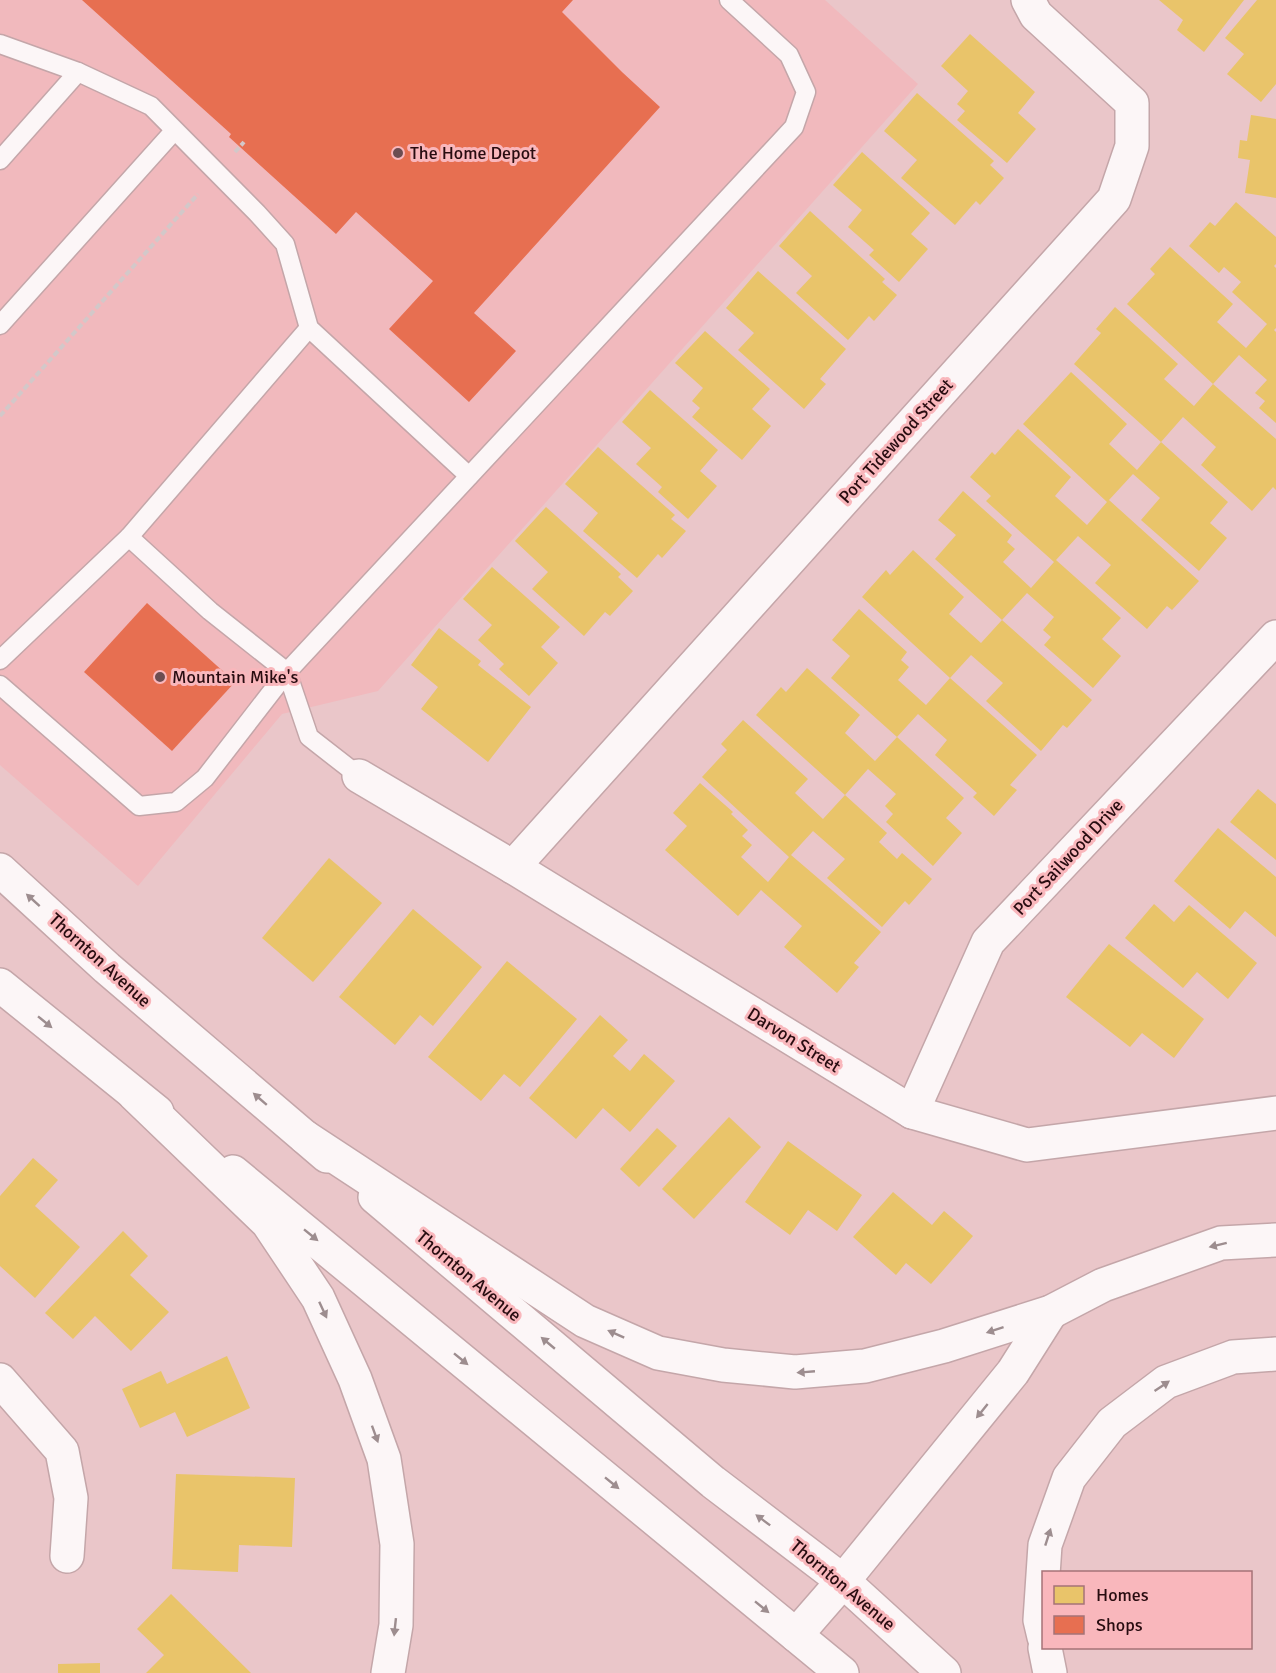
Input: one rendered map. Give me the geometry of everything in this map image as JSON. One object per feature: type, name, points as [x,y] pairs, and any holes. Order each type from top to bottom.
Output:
[{"type":"main road","name":"Port Tidewood Street","points":[[513,867],[1113,199],[1132,146],[1132,103],[1036,15],[1028,0]]},
{"type":"main road","name":"Port Sailwood Drive","points":[[912,1112],[988,942],[1276,637]]},
{"type":"main road","name":"Darvon Street","points":[[359,776],[513,867],[912,1112],[1027,1145],[1276,1113]]},
{"type":"main road","name":"Thornton Avenue","points":[[0,870],[107,968],[305,1137],[713,1482],[843,1581],[944,1673]]},
{"type":"main road","points":[[0,985],[269,1201],[842,1673]]},
{"type":"main road","points":[[134,1094],[268,1223],[318,1299],[355,1379],[384,1459],[397,1544],[396,1624],[388,1673]]},
{"type":"main road","points":[[305,1137],[585,1321],[658,1353],[723,1365],[795,1372],[865,1366],[944,1346],[1051,1312],[1103,1285],[1221,1244],[1276,1240]]},
{"type":"main road","points":[[796,1635],[843,1581],[1013,1372],[1051,1312]]},
{"type":"main road","points":[[1043,1571],[1045,1545],[1069,1478],[1112,1423],[1166,1382],[1233,1358],[1276,1354]]},
{"type":"main road","points":[[0,1380],[62,1451],[71,1498],[67,1556]]},
{"type":"main road","points":[[1042,1590],[1040,1620],[1042,1628]]},
{"type":"main road","points":[[1045,1649],[1050,1673]]},
{"type":"lane","points":[[0,685],[139,806],[176,802],[205,778],[287,672],[794,127],[806,92],[789,55],[729,0]]},
{"type":"lane","points":[[0,44],[78,72],[151,106],[285,243],[309,328],[469,476]]},
{"type":"lane","points":[[0,160],[78,72]]},
{"type":"lane","points":[[0,325],[174,131]]},
{"type":"lane","points":[[0,660],[129,537],[309,328]]},
{"type":"lane","points":[[129,537],[210,611],[287,672],[309,737],[359,776]]},
{"type":"path","points":[[0,416],[244,141]]},
{"type":"shaded area","points":[[0,0],[825,0],[918,84],[378,691],[282,714],[138,886],[0,765]]},
{"type":"building: Homes","points":[[1159,0],[1244,0],[1204,52],[1177,30],[1183,20]]},
{"type":"building: Homes","points":[[1257,0],[1276,0],[1276,84],[1261,102],[1227,74],[1244,54],[1225,38]]},
{"type":"building: Homes","points":[[970,34],[1035,92],[1018,113],[1036,129],[1007,163],[957,120],[965,111],[957,104],[968,91],[941,66]]},
{"type":"building: Homes","points":[[917,93],[994,161],[990,165],[1004,178],[980,205],[976,201],[955,225],[901,178],[917,160],[884,131]]},
{"type":"building: Homes","points":[[1251,115],[1276,119],[1276,198],[1245,193],[1250,160],[1238,158],[1240,140],[1247,141]]},
{"type":"building: Homes","points":[[862,152],[930,213],[911,234],[928,249],[899,282],[869,255],[874,250],[848,227],[862,210],[833,185]]},
{"type":"building: Homes","points":[[1236,202],[1276,237],[1276,264],[1274,266],[1276,268],[1276,328],[1274,330],[1276,332],[1276,423],[1259,408],[1265,401],[1255,393],[1267,380],[1239,355],[1213,384],[1127,304],[1155,274],[1150,269],[1170,247],[1233,304],[1217,322],[1246,348],[1267,324],[1232,292],[1241,282],[1224,267],[1219,273],[1189,246],[1210,222],[1215,226]]},
{"type":"building: Homes","points":[[810,211],[885,279],[882,282],[897,295],[874,321],[869,316],[848,340],[796,293],[812,276],[779,246]]},
{"type":"building: Homes","points":[[758,271],[846,349],[820,379],[826,384],[804,409],[738,350],[754,333],[726,308]]},
{"type":"building: Homes","points":[[1115,307],[1178,364],[1164,379],[1194,406],[1213,384],[1276,439],[1276,490],[1273,487],[1252,511],[1201,465],[1216,447],[1183,417],[1161,442],[1074,364],[1101,333],[1096,329]]},
{"type":"building: Homes","points":[[705,331],[770,389],[752,409],[771,426],[742,460],[692,417],[700,408],[692,401],[703,388],[675,363]]},
{"type":"building: Homes","points":[[1071,372],[1127,424],[1109,444],[1137,470],[1161,442],[1228,502],[1210,523],[1227,538],[1199,571],[1141,520],[1160,498],[1133,474],[1109,500],[1199,581],[1172,610],[1167,606],[1147,629],[1095,583],[1111,565],[1078,536],[1056,560],[1121,618],[1102,639],[1121,656],[1093,688],[1044,645],[1051,637],[1043,630],[1054,617],[1027,593],[1002,620],[935,559],[956,535],[938,520],[963,491],[1012,535],[1007,542],[1015,549],[1003,562],[1031,588],[1054,562],[986,501],[991,496],[970,477],[992,452],[995,455],[1018,429],[1071,477],[1055,496],[1087,525],[1107,502],[1023,424]]},
{"type":"building: Homes","points":[[650,390],[718,450],[700,471],[717,486],[688,519],[658,492],[662,487],[636,464],[651,448],[622,422]]},
{"type":"building: Homes","points":[[598,447],[675,515],[671,519],[686,531],[662,558],[658,554],[637,578],[583,531],[598,513],[565,484]]},
{"type":"building: Homes","points":[[546,507],[621,574],[618,577],[633,591],[610,616],[605,612],[584,636],[532,589],[548,572],[515,541]]},
{"type":"building: Homes","points":[[913,550],[964,597],[949,614],[981,643],[1002,620],[1092,700],[1067,728],[1063,725],[1041,751],[986,701],[1003,683],[971,655],[950,678],[862,597],[886,570],[890,575]]},
{"type":"building: Homes","points":[[492,567],[560,627],[541,647],[558,663],[529,696],[499,669],[504,664],[478,640],[492,625],[463,599]]},
{"type":"building: Homes","points":[[859,609],[907,652],[901,660],[909,667],[898,680],[926,705],[950,678],[1037,755],[1010,785],[1017,790],[994,816],[973,797],[977,793],[935,755],[947,740],[918,714],[897,737],[831,678],[850,656],[832,640]]},
{"type":"building: Homes","points":[[439,628],[481,661],[478,665],[531,707],[488,762],[421,709],[438,687],[411,665]]},
{"type":"building: Homes","points":[[807,668],[860,715],[845,733],[875,761],[897,737],[964,798],[946,818],[962,833],[933,866],[886,822],[893,814],[885,806],[896,794],[868,769],[845,795],[756,715],[781,687],[786,692]]},
{"type":"building: Homes","points":[[743,720],[808,779],[795,793],[823,819],[845,795],[887,833],[879,842],[897,859],[902,853],[932,879],[909,905],[905,901],[882,927],[827,878],[845,859],[813,831],[791,855],[881,932],[854,963],[859,967],[837,993],[784,947],[802,926],[761,890],[738,916],[665,850],[687,826],[673,813],[700,783],[733,812],[731,814],[748,830],[742,836],[752,845],[741,857],[768,882],[789,857],[702,777],[727,750],[721,744]]},
{"type":"building: Homes","points":[[1258,789],[1276,804],[1276,860],[1230,822]]},
{"type":"building: Homes","points":[[1218,828],[1276,877],[1276,937],[1245,911],[1230,929],[1174,881]]},
{"type":"building: Homes","points":[[329,858],[382,903],[313,982],[262,938]]},
{"type":"building: Homes","points":[[1154,904],[1174,922],[1189,905],[1257,963],[1228,999],[1197,972],[1183,988],[1125,938]]},
{"type":"building: Homes","points":[[413,909],[482,967],[433,1026],[420,1015],[395,1045],[339,997]]},
{"type":"building: Homes","points":[[1109,944],[1204,1019],[1174,1058],[1142,1033],[1130,1047],[1066,997]]},
{"type":"building: Homes","points":[[507,961],[577,1019],[520,1087],[504,1074],[481,1101],[428,1057]]},
{"type":"building: Homes","points":[[600,1015],[628,1040],[613,1056],[630,1071],[644,1054],[675,1081],[630,1132],[603,1108],[576,1139],[529,1098]]},
{"type":"building: Homes","points":[[729,1117],[761,1147],[694,1219],[662,1189]]},
{"type":"building: Homes","points":[[657,1128],[677,1146],[639,1187],[620,1169]]},
{"type":"building: Homes","points":[[788,1141],[862,1195],[837,1231],[808,1210],[790,1235],[745,1202]]},
{"type":"building: Homes","points":[[33,1158],[58,1180],[35,1206],[80,1247],[35,1298],[0,1266],[0,1196]]},
{"type":"building: Homes","points":[[893,1192],[932,1225],[944,1211],[973,1236],[931,1284],[906,1263],[896,1275],[853,1237]]},
{"type":"building: Homes","points":[[123,1231],[148,1256],[130,1275],[169,1312],[131,1351],[95,1316],[73,1339],[45,1313]]},
{"type":"building: Homes","points":[[227,1356],[250,1408],[187,1437],[175,1412],[140,1428],[122,1389],[161,1371],[167,1384]]},
{"type":"building: Homes","points":[[176,1474],[295,1478],[292,1547],[239,1545],[238,1572],[172,1569]]},
{"type":"building: Homes","points":[[171,1594],[251,1673],[146,1673],[164,1655],[137,1629]]},
{"type":"building: Homes","points":[[100,1663],[100,1673],[58,1673],[58,1664]]},
{"type":"building: Shops","name":"The Home Depot","points":[[82,0],[573,0],[562,12],[660,107],[474,313],[516,351],[469,402],[389,329],[433,281],[356,212],[336,234],[229,137],[231,134]]},
{"type":"building: Shops","name":"Mountain Mike's","points":[[147,603],[235,682],[172,751],[84,672]]},
{"type":"place","name":"The Home Depot","points":[[398,153]]},
{"type":"place","name":"Mountain Mike's","points":[[160,677]]}]
